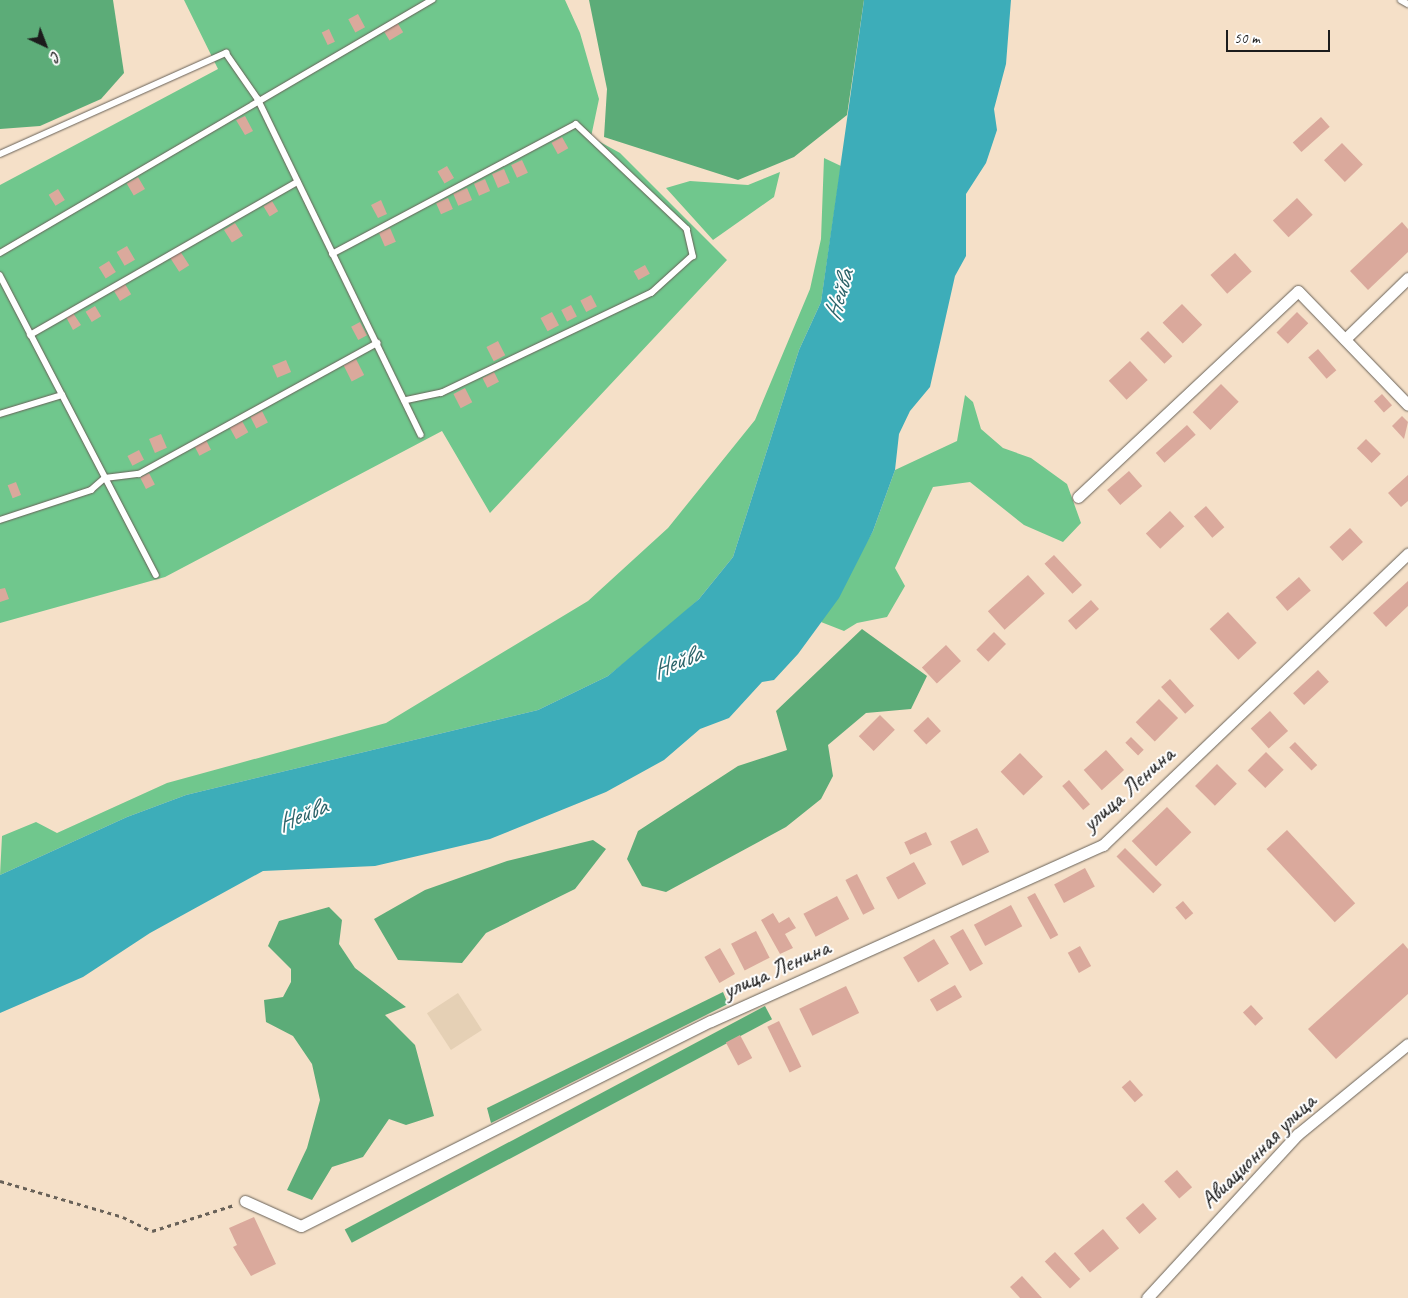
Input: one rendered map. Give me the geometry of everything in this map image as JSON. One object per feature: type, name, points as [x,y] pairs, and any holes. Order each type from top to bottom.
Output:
[{"type":"street","points":[[1344,339],[1408,278]]},
{"type":"street","points":[[1078,497],[1298,291],[1408,405]]},
{"type":"street","name":"улица Ленина","points":[[246,1201],[301,1226],[711,1021],[1103,845],[1408,554]]},
{"type":"street","name":"Авиационная улица","points":[[1147,1298],[1298,1134],[1408,1044]]},
{"type":"lane","points":[[0,253],[258,99],[432,0]]},
{"type":"lane","points":[[1401,0],[1408,4]]},
{"type":"lane","points":[[0,154],[226,53],[258,99],[421,435]]},
{"type":"lane","points":[[332,254],[576,124],[687,229],[693,256],[652,293],[442,393],[405,401]]},
{"type":"lane","points":[[30,335],[297,182]]},
{"type":"lane","points":[[0,275],[2,286],[62,395],[156,575]]},
{"type":"lane","points":[[0,520],[91,490],[106,478],[139,474],[377,343]]},
{"type":"lane","points":[[0,414],[62,395]]},
{"type":"path","points":[[0,1181],[123,1217],[152,1231],[246,1201]]},
{"type":"shaded area","points":[[458,993],[482,1030],[451,1050],[427,1013]]},
{"type":"green space","points":[[0,0],[113,0],[124,73],[101,99],[40,126],[0,129]]},
{"type":"green space","points":[[184,0],[565,0],[580,33],[599,99],[591,137],[620,153],[727,260],[490,513],[442,431],[165,577],[0,623],[0,185],[218,69]]},
{"type":"green space","points":[[589,0],[864,0],[847,115],[794,157],[738,180],[604,137],[607,89]]},
{"type":"green space","points":[[824,158],[841,166],[821,302],[799,350],[733,557],[699,599],[664,631],[608,676],[538,710],[186,795],[127,817],[0,875],[2,836],[36,822],[57,833],[167,783],[386,723],[588,601],[668,528],[755,420],[810,289],[821,239]]},
{"type":"green space","points":[[780,172],[774,197],[713,240],[666,188],[690,181],[748,185]]},
{"type":"green space","points":[[965,395],[973,402],[981,429],[1003,448],[1031,458],[1067,484],[1081,523],[1063,542],[1024,525],[970,482],[933,487],[895,568],[905,586],[887,617],[857,623],[844,631],[821,622],[873,531],[895,470],[957,441]]},
{"type":"green space","points":[[862,629],[927,676],[911,709],[866,713],[828,745],[833,776],[821,799],[786,827],[666,892],[642,886],[627,859],[638,831],[738,766],[787,750],[776,711]]},
{"type":"green space","points":[[593,840],[606,849],[575,889],[486,933],[462,963],[398,960],[374,919],[425,890],[507,861]]},
{"type":"green space","points":[[329,907],[342,920],[339,944],[355,968],[406,1007],[385,1015],[415,1045],[434,1116],[406,1125],[389,1119],[363,1157],[332,1167],[312,1200],[287,1190],[307,1148],[320,1100],[312,1064],[293,1036],[266,1022],[264,1000],[283,997],[291,982],[291,969],[268,946],[279,921]]},
{"type":"green space","points":[[723,992],[728,1004],[491,1123],[487,1108]]},
{"type":"green space","points":[[765,1006],[772,1019],[352,1243],[345,1229]]},
{"type":"water","name":"Нейва","points":[[864,0],[1011,0],[1006,64],[994,109],[997,130],[986,163],[966,194],[966,256],[955,276],[930,387],[910,411],[899,434],[895,470],[873,531],[839,598],[798,654],[774,680],[762,682],[729,718],[700,729],[664,760],[606,792],[490,839],[375,866],[263,871],[150,933],[83,977],[0,1013],[0,875],[127,817],[186,795],[538,710],[608,676],[699,599],[733,557],[799,350],[821,302]]},
{"type":"building","points":[[358,14],[365,27],[355,32],[348,19]]},
{"type":"building","points":[[397,22],[403,32],[389,41],[383,30]]},
{"type":"building","points":[[329,29],[335,42],[328,45],[322,32]]},
{"type":"building","points":[[245,116],[253,131],[245,135],[236,120]]},
{"type":"building","points":[[1321,117],[1330,127],[1301,152],[1293,142]]},
{"type":"building","points":[[562,137],[568,148],[558,154],[552,143]]},
{"type":"building","points":[[1342,143],[1363,165],[1345,182],[1324,160]]},
{"type":"building","points":[[522,160],[528,173],[517,178],[511,165]]},
{"type":"building","points":[[447,166],[454,178],[444,184],[437,172]]},
{"type":"building","points":[[504,169],[510,183],[498,188],[492,174]]},
{"type":"building","points":[[138,177],[145,189],[134,196],[127,184]]},
{"type":"building","points":[[485,179],[490,191],[479,196],[474,184]]},
{"type":"building","points":[[467,188],[472,200],[458,206],[453,194]]},
{"type":"building","points":[[58,189],[65,200],[56,206],[49,195]]},
{"type":"building","points":[[448,198],[453,209],[441,214],[436,203]]},
{"type":"building","points":[[1297,198],[1313,215],[1289,237],[1273,221]]},
{"type":"building","points":[[381,200],[387,214],[378,218],[371,205]]},
{"type":"building","points":[[272,201],[278,211],[270,216],[263,206]]},
{"type":"building","points":[[1402,222],[1408,229],[1408,252],[1368,290],[1350,271]]},
{"type":"building","points":[[235,223],[243,236],[232,243],[224,230]]},
{"type":"building","points":[[390,228],[396,242],[385,246],[379,233]]},
{"type":"building","points":[[127,246],[135,260],[125,266],[117,252]]},
{"type":"building","points":[[180,251],[189,265],[179,272],[170,258]]},
{"type":"building","points":[[1235,253],[1252,272],[1227,294],[1210,275]]},
{"type":"building","points":[[109,261],[116,272],[106,278],[99,267]]},
{"type":"building","points":[[645,265],[650,274],[638,280],[634,271]]},
{"type":"building","points":[[125,284],[131,294],[120,301],[114,291]]},
{"type":"building","points":[[591,295],[597,307],[586,312],[580,300]]},
{"type":"building","points":[[1182,304],[1202,325],[1183,344],[1163,323]]},
{"type":"building","points":[[571,305],[577,317],[567,322],[561,310]]},
{"type":"building","points":[[95,306],[101,316],[92,322],[86,312]]},
{"type":"building","points":[[552,312],[559,325],[548,331],[541,318]]},
{"type":"building","points":[[1297,312],[1308,323],[1288,344],[1276,333]]},
{"type":"building","points":[[73,313],[81,325],[73,330],[66,317]]},
{"type":"building","points":[[360,322],[367,335],[358,340],[351,327]]},
{"type":"building","points":[[1148,331],[1172,356],[1164,364],[1140,339]]},
{"type":"building","points":[[498,341],[505,355],[494,361],[486,347]]},
{"type":"building","points":[[1318,349],[1336,370],[1327,379],[1308,358]]},
{"type":"building","points":[[356,359],[364,375],[352,381],[344,365]]},
{"type":"building","points":[[286,360],[291,372],[277,378],[272,366]]},
{"type":"building","points":[[1130,361],[1148,380],[1127,400],[1109,381]]},
{"type":"building","points":[[494,372],[499,382],[487,388],[482,378]]},
{"type":"building","points":[[1221,384],[1239,402],[1210,430],[1193,412]]},
{"type":"building","points":[[465,388],[472,402],[461,408],[453,394]]},
{"type":"building","points":[[1382,394],[1392,405],[1384,413],[1374,401]]},
{"type":"building","points":[[262,411],[268,423],[256,428],[250,417]]},
{"type":"building","points":[[1402,416],[1408,422],[1404,439],[1392,426]]},
{"type":"building","points":[[242,421],[248,432],[236,439],[230,428]]},
{"type":"building","points":[[1187,425],[1196,435],[1164,463],[1156,453]]},
{"type":"building","points":[[161,434],[167,448],[155,453],[149,439]]},
{"type":"building","points":[[1366,439],[1381,454],[1372,463],[1357,448]]},
{"type":"building","points":[[206,440],[211,450],[199,456],[194,446]]},
{"type":"building","points":[[139,450],[144,460],[132,466],[127,456]]},
{"type":"building","points":[[1129,471],[1142,486],[1120,505],[1107,490]]},
{"type":"building","points":[[149,473],[155,485],[146,489],[140,478]]},
{"type":"building","points":[[1408,475],[1408,501],[1401,507],[1388,493]]},
{"type":"building","points":[[16,482],[21,495],[13,498],[8,485]]},
{"type":"building","points":[[1206,506],[1224,527],[1212,538],[1194,516]]},
{"type":"building","points":[[1170,511],[1184,526],[1160,549],[1146,534]]},
{"type":"building","points":[[1350,528],[1363,542],[1342,561],[1330,547]]},
{"type":"building","points":[[1054,555],[1082,585],[1072,594],[1044,564]]},
{"type":"building","points":[[1028,575],[1045,594],[1005,630],[988,611]]},
{"type":"building","points":[[1299,577],[1311,591],[1287,611],[1276,597]]},
{"type":"building","points":[[1408,581],[1408,606],[1386,627],[1373,613]]},
{"type":"building","points":[[5,588],[9,599],[0,602],[0,589]]},
{"type":"building","points":[[1091,600],[1099,609],[1076,630],[1068,621]]},
{"type":"building","points":[[1228,612],[1257,643],[1238,660],[1210,629]]},
{"type":"building","points":[[994,632],[1006,644],[988,662],[976,650]]},
{"type":"building","points":[[946,645],[961,661],[937,684],[922,668]]},
{"type":"building","points":[[1318,670],[1329,682],[1304,705],[1293,693]]},
{"type":"building","points":[[1170,679],[1194,706],[1185,714],[1161,687]]},
{"type":"building","points":[[1159,699],[1178,718],[1155,741],[1136,722]]},
{"type":"building","points":[[1270,711],[1288,731],[1269,748],[1251,728]]},
{"type":"building","points":[[880,715],[895,730],[874,751],[859,736]]},
{"type":"building","points":[[928,717],[941,731],[926,745],[913,731]]},
{"type":"building","points":[[1131,737],[1144,750],[1138,755],[1125,743]]},
{"type":"building","points":[[1295,742],[1317,765],[1311,771],[1289,748]]},
{"type":"building","points":[[1106,750],[1124,770],[1102,790],[1084,770]]},
{"type":"building","points":[[1266,752],[1284,770],[1265,788],[1248,770]]},
{"type":"building","points":[[1020,753],[1043,777],[1024,795],[1001,772]]},
{"type":"building","points":[[1217,764],[1237,784],[1215,806],[1195,786]]},
{"type":"building","points":[[1069,780],[1090,804],[1083,810],[1062,786]]},
{"type":"building","points":[[1167,807],[1191,832],[1156,866],[1132,841]]},
{"type":"building","points":[[977,828],[989,852],[963,866],[950,842]]},
{"type":"building","points":[[1287,830],[1355,903],[1335,922],[1267,849]]},
{"type":"building","points":[[926,832],[932,845],[910,855],[904,842]]},
{"type":"building","points":[[1125,848],[1162,885],[1153,893],[1117,856]]},
{"type":"building","points":[[914,862],[926,884],[898,899],[886,878]]},
{"type":"building","points":[[1085,868],[1095,887],[1064,903],[1054,884]]},
{"type":"building","points":[[857,874],[875,909],[863,915],[845,880]]},
{"type":"building","points":[[1035,893],[1058,935],[1050,939],[1027,897]]},
{"type":"building","points":[[837,896],[849,919],[816,937],[803,914]]},
{"type":"building","points":[[1183,901],[1193,913],[1186,920],[1175,907]]},
{"type":"building","points":[[1011,905],[1022,926],[985,946],[974,925]]},
{"type":"building","points":[[773,913],[779,923],[789,917],[796,928],[785,934],[793,948],[780,954],[761,920]]},
{"type":"building","points":[[963,929],[983,964],[970,971],[950,936]]},
{"type":"building","points":[[756,931],[770,958],[745,970],[731,944]]},
{"type":"building","points":[[934,939],[949,964],[918,982],[903,958]]},
{"type":"building","points":[[1403,943],[1408,949],[1408,994],[1336,1059],[1308,1029]]},
{"type":"building","points":[[1080,946],[1091,966],[1079,973],[1068,953]]},
{"type":"building","points":[[720,948],[735,974],[719,983],[704,957]]},
{"type":"building","points":[[955,985],[962,997],[937,1012],[930,999]]},
{"type":"building","points":[[846,986],[859,1013],[812,1036],[799,1009]]},
{"type":"building","points":[[1251,1005],[1263,1018],[1255,1026],[1243,1013]]},
{"type":"building","points":[[779,1021],[801,1067],[790,1073],[767,1027]]},
{"type":"building","points":[[740,1035],[752,1058],[738,1065],[726,1043]]},
{"type":"building","points":[[1130,1080],[1143,1095],[1135,1102],[1122,1087]]},
{"type":"building","points":[[1177,1170],[1192,1187],[1179,1199],[1164,1181]]},
{"type":"building","points":[[1143,1203],[1157,1219],[1139,1234],[1126,1218]]},
{"type":"building","points":[[254,1217],[276,1264],[251,1276],[233,1247],[237,1245],[229,1228]]},
{"type":"building","points":[[1103,1229],[1119,1248],[1090,1273],[1074,1253]]},
{"type":"building","points":[[1055,1252],[1080,1279],[1070,1289],[1045,1262]]},
{"type":"building","points":[[1022,1276],[1042,1298],[1020,1298],[1010,1287]]}]
